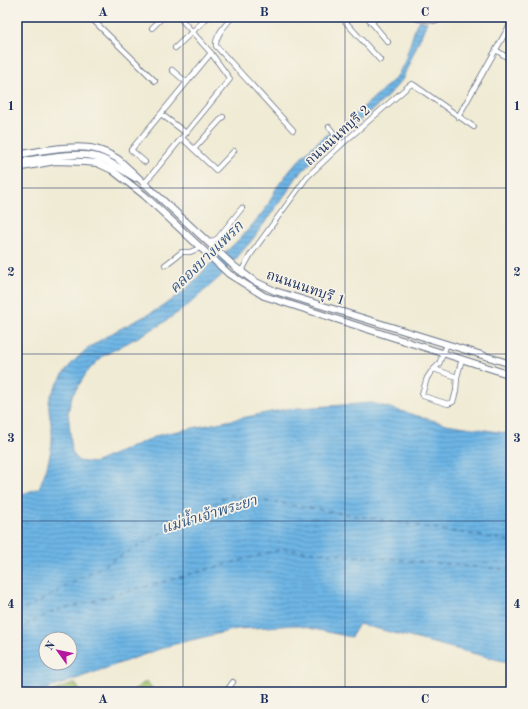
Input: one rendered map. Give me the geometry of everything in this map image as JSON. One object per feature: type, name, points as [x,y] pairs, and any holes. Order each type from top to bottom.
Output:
[{"type":"main road","name":"ถนนนนทบุรี 1","points":[[17,154],[79,147],[94,148],[107,153],[118,159],[218,252],[254,281],[275,290],[511,364]]},
{"type":"main road","points":[[17,162],[79,154],[97,157],[116,165],[144,184]]},
{"type":"main road","name":"ถนนนนทบุรี 1","points":[[17,166],[55,161],[97,163],[112,170],[144,195],[229,274],[264,296],[444,353],[511,376]]},
{"type":"street","points":[[90,17],[155,81]]},
{"type":"street","points":[[152,28],[163,17]]},
{"type":"street","points":[[144,184],[230,79],[211,53],[179,17]]},
{"type":"street","points":[[175,48],[208,17]]},
{"type":"street","points":[[232,17],[218,36],[216,46],[293,130]]},
{"type":"street","points":[[341,17],[380,60]]},
{"type":"street","points":[[366,17],[388,42]]},
{"type":"street","points":[[371,23],[377,17]]},
{"type":"street","points":[[416,18],[437,21]]},
{"type":"street","points":[[458,117],[511,24]]},
{"type":"street","points":[[496,50],[511,60]]},
{"type":"street","points":[[145,162],[131,150],[211,53]]},
{"type":"street","points":[[172,70],[186,82]]},
{"type":"street","name":"ถนนนนทบุรี 2","points":[[241,272],[251,254],[307,177],[341,142],[412,84],[474,127]]},
{"type":"street","points":[[161,114],[186,133]]},
{"type":"street","points":[[194,149],[224,117]]},
{"type":"street","points":[[330,128],[341,142]]},
{"type":"street","points":[[182,138],[216,170],[234,151]]},
{"type":"street","points":[[209,243],[218,238],[242,208]]},
{"type":"street","points":[[165,265],[182,252],[190,252],[200,248]]},
{"type":"street","points":[[447,344],[439,364],[431,372],[423,388],[422,394],[425,397],[451,404],[455,398],[457,377],[462,359]]},
{"type":"street","points":[[434,369],[457,377]]},
{"type":"street","points":[[226,692],[233,682]]},
{"type":"green space","points":[[147,681],[153,691],[152,692],[130,692]]},
{"type":"green space","points":[[75,683],[81,692],[50,692]]},
{"type":"water","name":"แม่น้ำเจ้าพระยา","points":[[419,20],[427,22],[402,80],[385,99],[313,160],[296,178],[252,240],[221,276],[187,306],[160,325],[103,356],[87,372],[72,396],[68,412],[72,452],[78,461],[94,463],[159,435],[286,409],[372,403],[446,424],[511,434],[511,663],[359,624],[351,637],[295,625],[237,629],[171,645],[39,692],[17,692],[17,496],[39,488],[44,476],[52,445],[49,402],[61,378],[79,356],[90,347],[114,332],[156,310],[180,294],[193,283],[210,264],[239,240],[262,214],[277,187],[306,153],[323,138],[340,128],[397,77],[405,61],[416,25]]},
{"type":"ferry route","points":[[17,614],[229,495],[511,541]]},
{"type":"ferry route","points":[[17,630],[49,613],[282,549],[511,570]]},
{"type":"water label","name":"คลองบางแพรก","points":[[206,257]]}]
